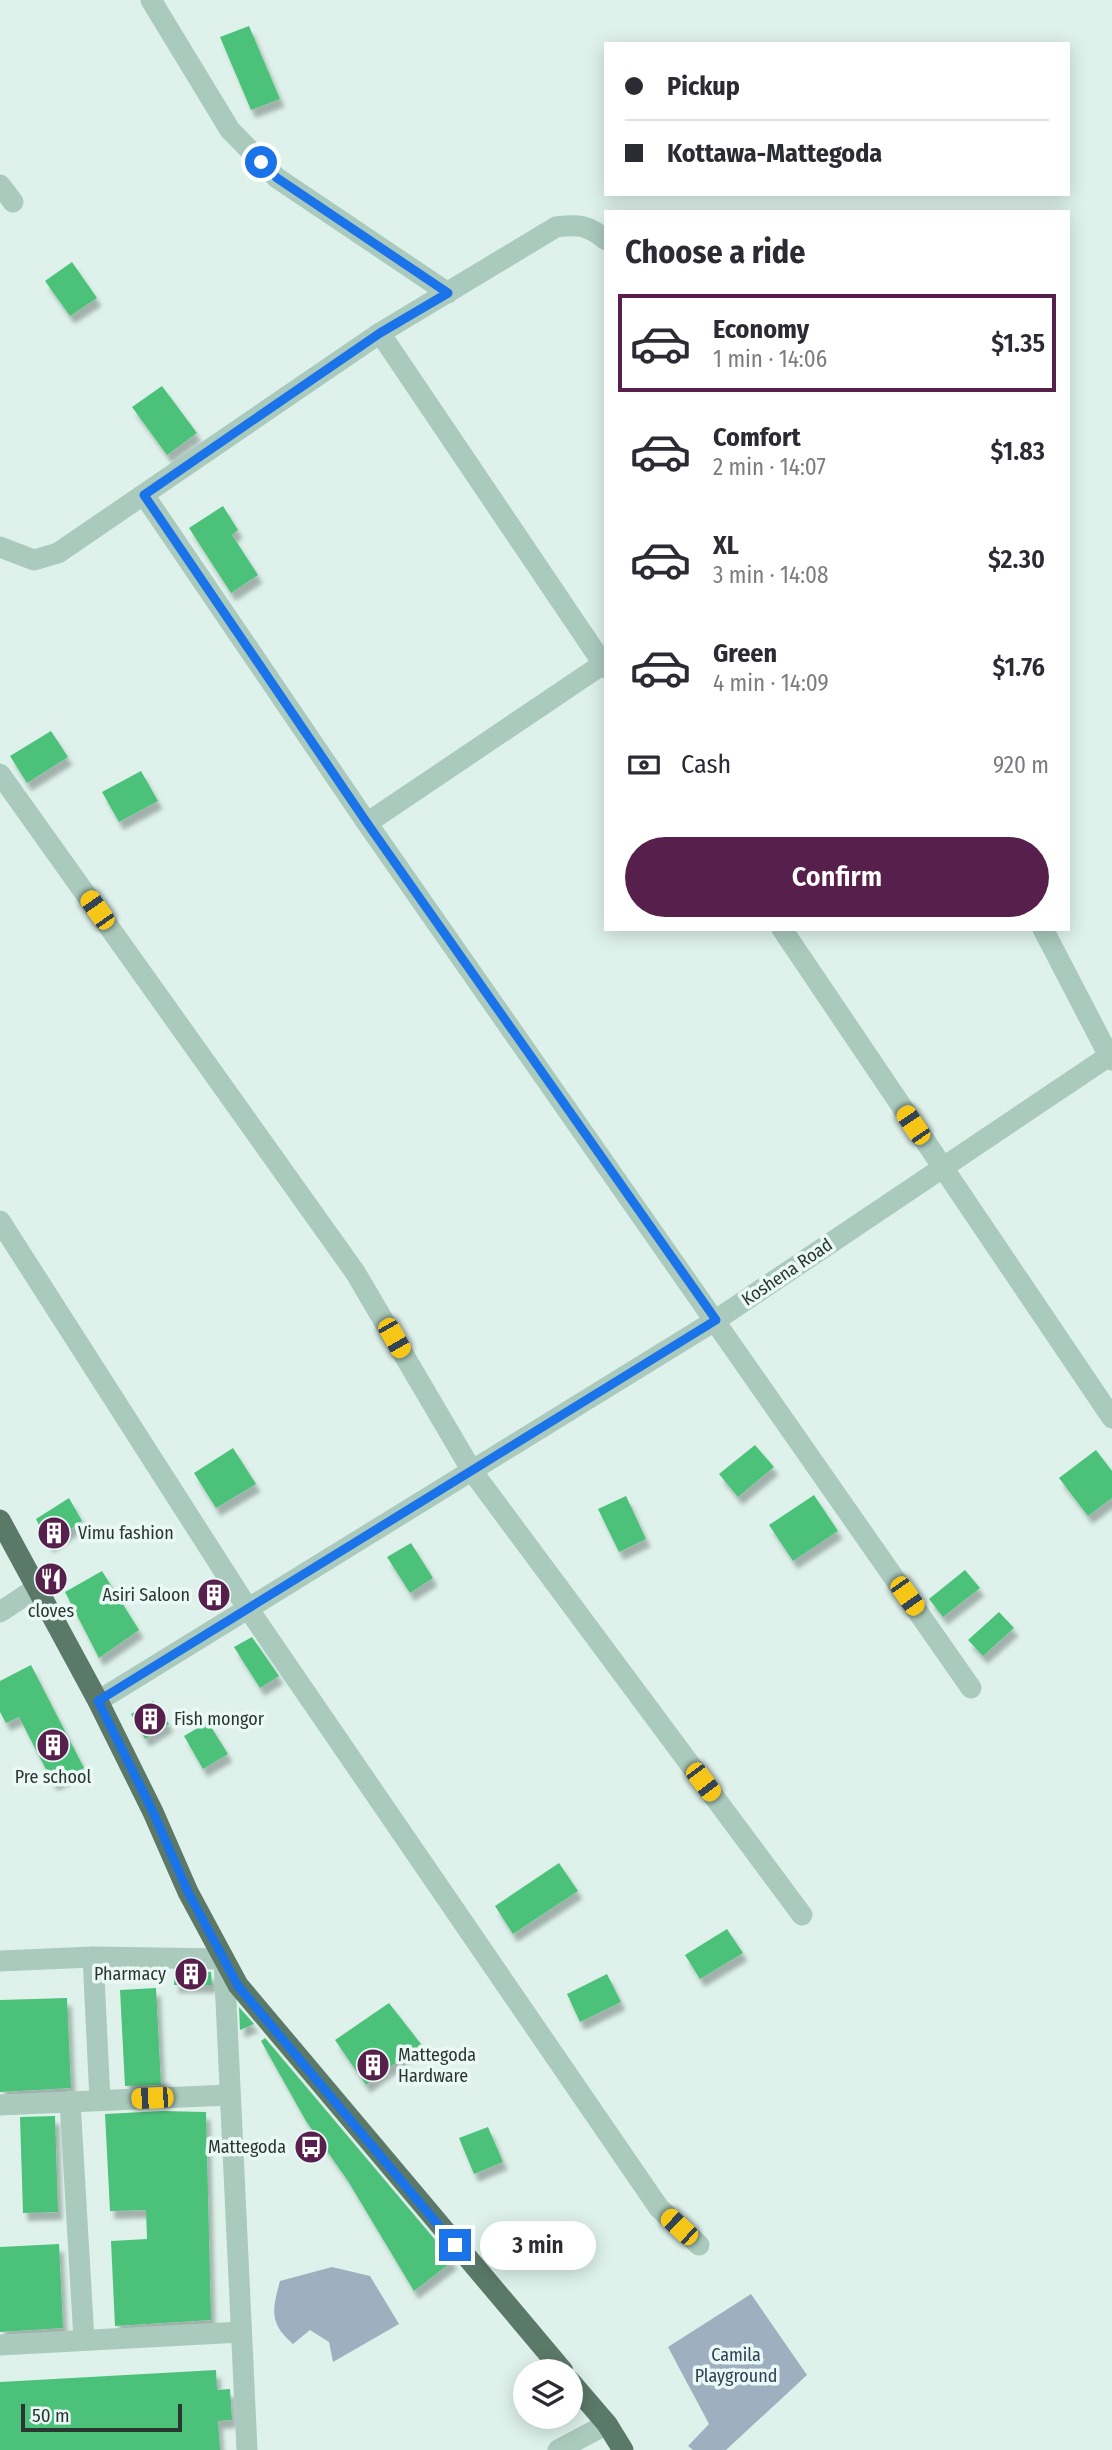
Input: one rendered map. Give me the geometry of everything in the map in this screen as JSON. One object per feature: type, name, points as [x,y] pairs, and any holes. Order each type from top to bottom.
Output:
[{"type":"main road","points":[[0,1520],[98,1701],[153,1812],[188,1892],[238,1986],[552,2359]]},
{"type":"main road","points":[[583,2396],[607,2424],[623,2450]]},
{"type":"street","points":[[151,0],[230,130],[277,178],[448,293]]},
{"type":"street","points":[[0,547],[34,560],[58,553],[380,333],[556,227],[579,223],[592,228],[604,238]]},
{"type":"street","points":[[367,823],[604,666],[380,333]]},
{"type":"street","points":[[144,495],[367,823],[971,1688]]},
{"type":"street","points":[[0,774],[355,1272],[472,1471],[803,1915]]},
{"type":"street","points":[[783,931],[1112,1418]]},
{"type":"street","points":[[1044,931],[1110,1058]]},
{"type":"street","name":"Koshena Road","points":[[98,1701],[716,1320],[1110,1058]]},
{"type":"street","points":[[0,1221],[247,1607],[659,2208],[699,2245]]},
{"type":"street","points":[[0,1612],[35,1589]]},
{"type":"street","points":[[93,1957],[100,2100]]},
{"type":"street","points":[[0,1961],[93,1957],[224,1959],[247,2450]]},
{"type":"street","points":[[0,2105],[229,2095]]},
{"type":"street","points":[[70,2101],[85,2340]]},
{"type":"street","points":[[0,2345],[241,2332]]},
{"type":"street","points":[[558,2450],[607,2424]]},
{"type":"green space","points":[[332,2267],[370,2276],[399,2324],[333,2362],[329,2342],[310,2330],[293,2344],[280,2330],[274,2316],[280,2281]]},
{"type":"green space","name":"Camila Playground","points":[[751,2294],[807,2375],[726,2450],[693,2450],[688,2446],[709,2424],[668,2347]]},
{"type":"building","points":[[249,26],[280,99],[251,110],[220,37]]},
{"type":"building","points":[[72,262],[97,298],[70,316],[45,281]]},
{"type":"building","points":[[162,386],[197,433],[167,455],[132,407]]},
{"type":"building","points":[[223,506],[238,530],[232,535],[258,575],[231,593],[189,528]]},
{"type":"building","points":[[51,731],[68,757],[27,783],[10,756]]},
{"type":"building","points":[[141,771],[158,801],[119,822],[102,792]]},
{"type":"building","points":[[755,1445],[774,1467],[738,1497],[719,1474]]},
{"type":"building","points":[[233,1448],[256,1484],[216,1508],[194,1473]]},
{"type":"building","points":[[1096,1450],[1112,1471],[1112,1498],[1088,1516],[1059,1478]]},
{"type":"building","points":[[814,1495],[838,1531],[793,1561],[769,1525]]},
{"type":"building","points":[[626,1496],[646,1539],[619,1552],[598,1509]]},
{"type":"building","name":"Vimu fashion","points":[[69,1498],[82,1521],[49,1545],[36,1519]]},
{"type":"building","points":[[411,1543],[433,1578],[410,1593],[387,1557]]},
{"type":"building","points":[[965,1570],[980,1588],[943,1617],[929,1599]]},
{"type":"building","points":[[102,1571],[139,1630],[99,1658],[65,1592]]},
{"type":"building","points":[[999,1612],[1014,1628],[983,1656],[968,1640]]},
{"type":"building","points":[[252,1637],[279,1676],[260,1688],[234,1647]]},
{"type":"building","name":"Pre school","points":[[31,1665],[84,1768],[53,1783],[19,1717],[6,1723],[0,1712],[0,1681]]},
{"type":"building","name":"Fish mongor","points":[[153,1701],[169,1724],[145,1739],[131,1714]]},
{"type":"building","points":[[208,1722],[228,1754],[203,1769],[184,1736]]},
{"type":"building","points":[[559,1863],[578,1891],[513,1934],[495,1906]]},
{"type":"building","points":[[727,1929],[743,1953],[700,1979],[685,1955]]},
{"type":"building","name":"Pharmacy","points":[[175,1971],[211,1972],[212,1985],[174,1985]]},
{"type":"building","points":[[607,1974],[621,2002],[580,2022],[567,1994]]},
{"type":"building","points":[[156,1988],[161,2085],[125,2086],[120,1990]]},
{"type":"building","points":[[67,1998],[71,2088],[0,2092],[0,2000]]},
{"type":"building","name":"Mattegoda Hardware","points":[[389,2003],[421,2044],[366,2085],[335,2040]]},
{"type":"building","points":[[239,2007],[254,2024],[240,2030]]},
{"type":"building","points":[[265,2038],[453,2261],[414,2291],[348,2181],[306,2121],[261,2041]]},
{"type":"building","points":[[206,2112],[211,2320],[115,2326],[111,2241],[147,2239],[146,2210],[110,2211],[105,2114]]},
{"type":"building","points":[[55,2116],[58,2212],[23,2213],[20,2117]]},
{"type":"building","points":[[488,2127],[503,2162],[474,2174],[459,2138]]},
{"type":"building","points":[[59,2244],[63,2328],[0,2332],[0,2247]]},
{"type":"building","points":[[216,2370],[217,2390],[230,2389],[232,2420],[218,2421],[220,2450],[0,2450],[0,2382]]},
{"type":"place","name":"Vimu fashion","points":[[54,1533]]},
{"type":"place","name":"cloves","points":[[51,1579]]},
{"type":"place","name":"Asiri Saloon","points":[[214,1595]]},
{"type":"place","name":"Fish mongor","points":[[150,1719]]},
{"type":"place","name":"Pre school","points":[[53,1745]]},
{"type":"place","name":"Pharmacy","points":[[191,1974]]},
{"type":"place","name":"Mattegoda Hardware","points":[[373,2065]]},
{"type":"place","name":"Mattegoda","points":[[311,2147]]},
{"type":"route","points":[[261,162],[277,178],[448,293],[380,333],[144,495],[367,823],[716,1320],[98,1701],[153,1812],[188,1892],[238,1986],[455,2245]]}]
